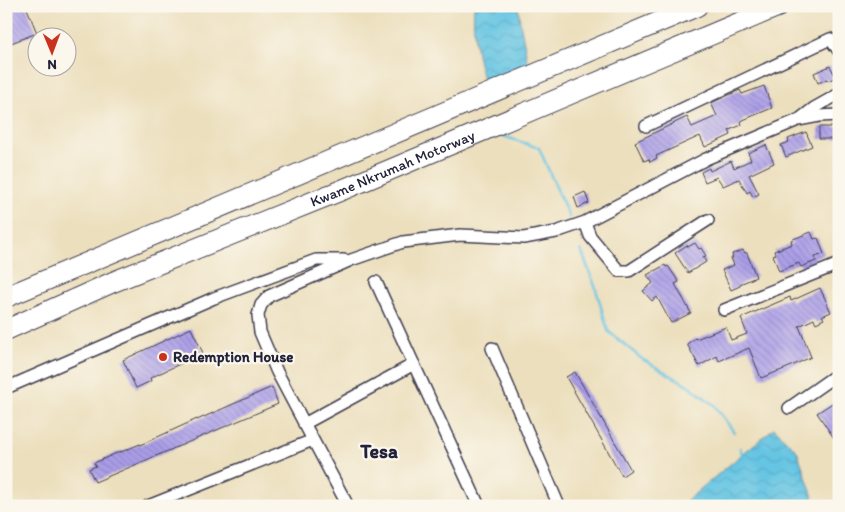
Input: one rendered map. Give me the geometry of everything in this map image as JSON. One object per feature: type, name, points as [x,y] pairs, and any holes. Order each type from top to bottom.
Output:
[{"type":"highway","points":[[6,297],[697,6]]},
{"type":"highway","name":"Kwame Nkrumah Motorway","points":[[6,330],[113,282],[333,194],[779,6]]},
{"type":"street","points":[[646,126],[830,38],[839,50]]},
{"type":"street","points":[[798,120],[814,108],[839,94]]},
{"type":"street","points":[[348,506],[277,372],[260,332],[258,316],[261,305],[269,296],[351,260],[403,242],[460,235],[524,238],[556,232],[585,222],[706,159],[798,120],[819,116],[839,116]]},
{"type":"street","points":[[585,222],[590,236],[619,271],[624,272],[629,271],[708,220]]},
{"type":"street","points":[[6,388],[214,298],[316,260],[351,260]]},
{"type":"street","points":[[724,310],[839,264]]},
{"type":"street","points":[[376,282],[479,506]]},
{"type":"street","points":[[492,348],[559,506]]},
{"type":"street","points":[[304,424],[414,364]]},
{"type":"street","points":[[790,408],[839,373]]},
{"type":"street","points":[[148,506],[313,440]]},
{"type":"water","points":[[474,6],[518,6],[529,70],[486,88],[476,48]]},
{"type":"water","points":[[774,428],[797,451],[816,506],[680,506]]},
{"type":"building","points":[[6,6],[26,6],[35,28],[28,28],[28,36],[6,45]]},
{"type":"building","points":[[830,66],[836,77],[818,83],[814,73]]},
{"type":"building","points":[[764,86],[772,108],[743,120],[741,122],[742,125],[729,130],[731,135],[705,147],[700,136],[656,156],[657,158],[650,162],[649,159],[644,161],[635,142],[687,117],[692,127],[717,116],[711,103],[740,90],[742,94]]},
{"type":"building","points":[[819,127],[839,127],[839,139],[819,139]]},
{"type":"building","points":[[806,132],[812,146],[786,157],[781,145],[789,142],[788,139]]},
{"type":"building","points":[[766,145],[774,163],[749,175],[759,194],[753,197],[750,191],[747,193],[739,179],[723,186],[717,177],[705,182],[701,172],[709,168],[710,171],[731,161],[734,168],[751,160],[748,153]]},
{"type":"building","points":[[585,192],[589,203],[578,208],[574,197]]},
{"type":"building","points":[[811,232],[814,239],[818,238],[824,254],[815,257],[816,261],[801,267],[799,263],[779,271],[773,255],[776,254],[774,251],[792,244],[791,240]]},
{"type":"building","points":[[695,243],[706,256],[703,257],[706,262],[688,273],[675,253],[687,245],[688,247]]},
{"type":"building","points":[[743,250],[747,253],[756,277],[731,290],[722,270],[734,265],[731,258],[733,258],[732,254]]},
{"type":"building","points":[[665,265],[666,267],[668,266],[679,282],[675,284],[691,313],[671,323],[657,297],[652,301],[643,291],[653,283],[647,275]]},
{"type":"building","points":[[820,288],[831,312],[822,316],[824,319],[816,323],[814,319],[799,326],[811,357],[787,368],[761,378],[749,348],[719,361],[717,356],[699,366],[687,344],[695,338],[726,327],[731,340],[747,334],[741,318],[790,297],[791,301]]},
{"type":"building","name":"Redemption House","points":[[191,328],[203,353],[150,378],[151,381],[136,388],[123,360]]},
{"type":"building","points":[[575,372],[631,470],[622,476],[566,377]]},
{"type":"building","points":[[272,387],[278,404],[95,482],[89,469],[96,466],[94,463],[140,445]]},
{"type":"building","points":[[834,402],[839,410],[839,435],[834,438],[817,413]]},
{"type":"waterway","points":[[503,136],[539,148],[569,217]]},
{"type":"waterway","points":[[581,250],[595,286],[608,331],[642,359],[688,385],[714,405],[734,432]]},
{"type":"waterway","points":[[740,448],[742,454]]},
{"type":"place","name":"Redemption House","points":[[163,357]]},
{"type":"district","name":"Tesa","points":[[379,451]]}]
